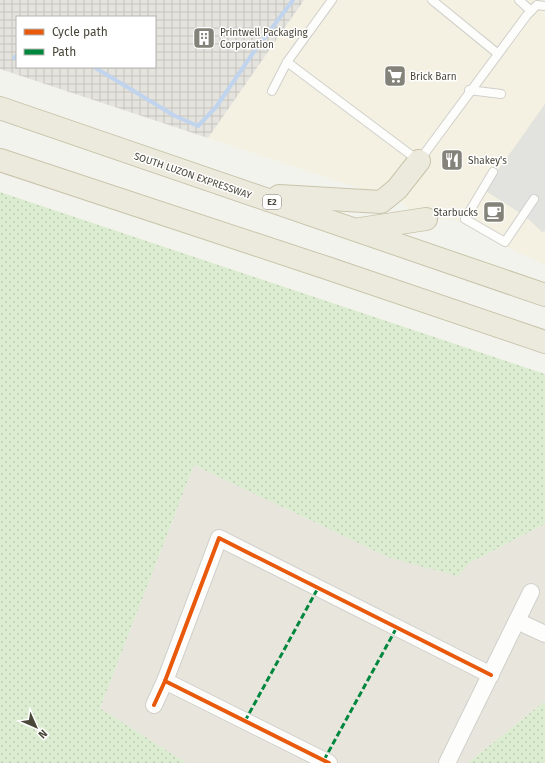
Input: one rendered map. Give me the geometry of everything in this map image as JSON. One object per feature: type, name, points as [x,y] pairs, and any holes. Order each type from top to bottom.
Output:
[{"type":"highway","name":"SOUTH LUZON EXPRESSWAY","points":[[0,108],[545,295]]},
{"type":"highway","points":[[0,160],[545,342]]},
{"type":"highway","points":[[248,194],[381,202],[397,189],[419,161]]},
{"type":"highway","points":[[356,230],[426,219]]},
{"type":"street","points":[[154,705],[165,681],[219,538],[491,675]]},
{"type":"street","points":[[447,763],[532,592]]},
{"type":"street","points":[[518,621],[545,634]]},
{"type":"street","points":[[165,681],[329,763]]},
{"type":"lane","points":[[272,90],[287,62],[332,0]]},
{"type":"lane","points":[[432,0],[497,53]]},
{"type":"lane","points":[[519,0],[531,10]]},
{"type":"lane","points":[[287,62],[419,161],[497,53],[531,10],[537,5],[545,6]]},
{"type":"lane","points":[[470,90],[501,94]]},
{"type":"lane","points":[[494,172],[465,219],[505,242],[534,199]]},
{"type":"shaded area","points":[[0,0],[304,0],[208,138],[0,69]]},
{"type":"shaded area","points":[[304,0],[545,0],[545,265],[496,242],[456,220],[426,219],[400,202],[208,138]]},
{"type":"shaded area","points":[[545,104],[545,231],[542,232],[525,216],[484,190]]},
{"type":"shaded area","points":[[194,465],[390,558],[469,563],[545,524],[545,701],[468,763],[186,763],[100,708]]},
{"type":"green space","points":[[0,192],[545,374],[545,524],[469,563],[458,576],[390,558],[194,465],[100,708],[186,763],[0,763]]},
{"type":"green space","points":[[545,701],[545,763],[468,763]]},
{"type":"waterway","points":[[96,68],[175,116],[198,126],[216,107],[253,53],[293,0]]},
{"type":"marked path","points":[[245,721],[318,588]]},
{"type":"marked path","points":[[324,760],[397,627]]},
{"type":"cycle path","points":[[154,705],[165,681],[219,538],[491,675]]},
{"type":"cycle path","points":[[165,681],[329,763]]},
{"type":"place","name":"Printwell Packaging Corporation","points":[[204,38]]},
{"type":"place","name":"Brick Barn","points":[[395,76]]},
{"type":"place","name":"Shakey's","points":[[452,160]]},
{"type":"place","name":"Starbucks","points":[[494,212]]}]
